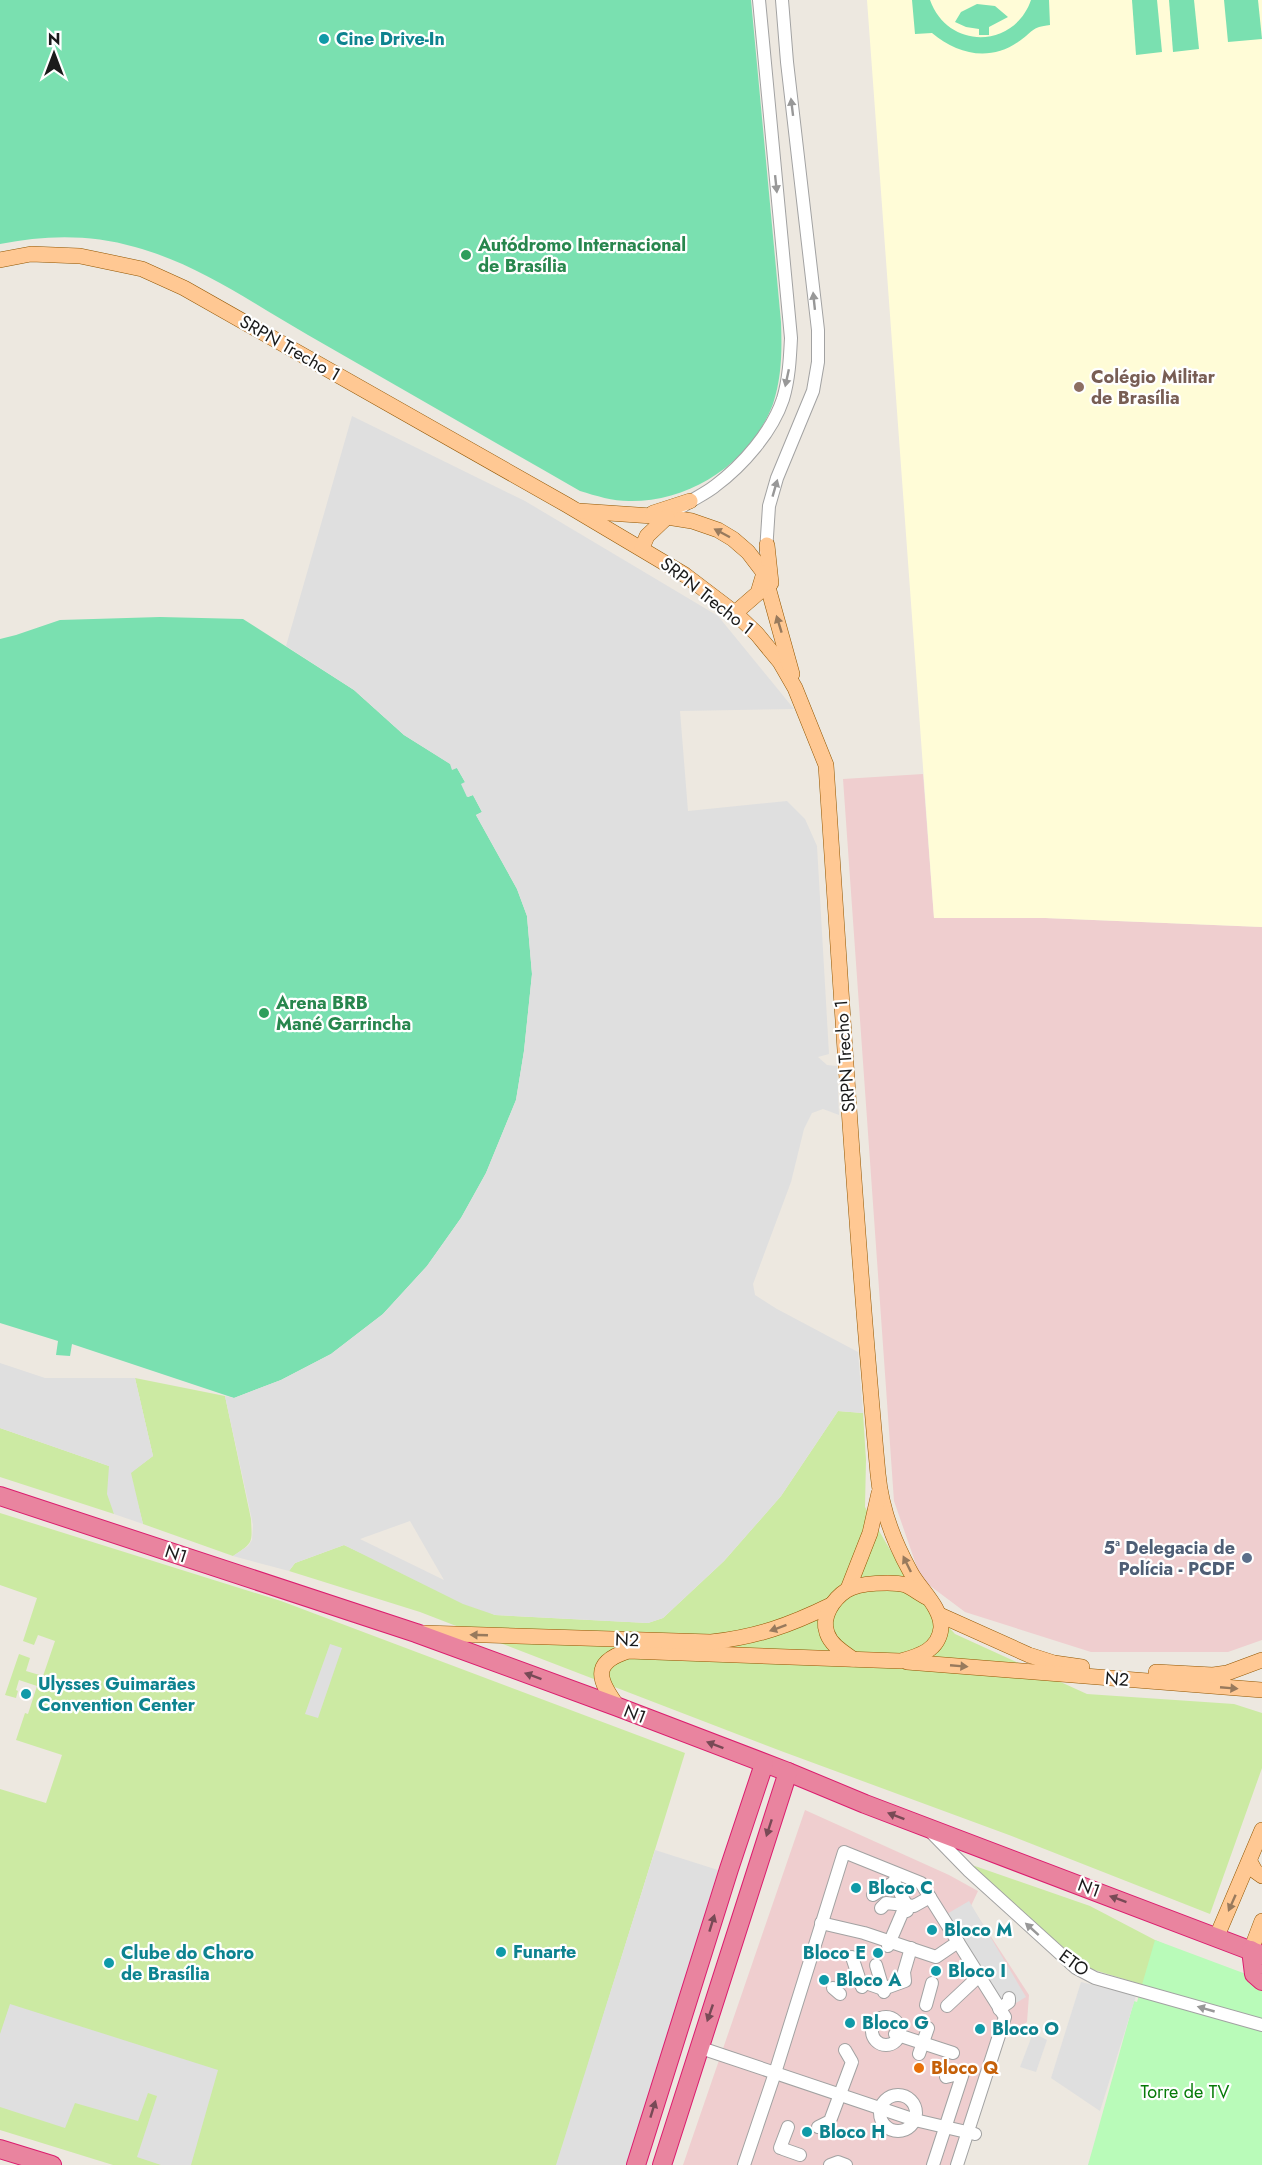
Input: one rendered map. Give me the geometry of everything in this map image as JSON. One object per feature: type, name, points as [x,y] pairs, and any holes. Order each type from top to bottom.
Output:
[{"type":"highway","name":"N1","points":[[0,1496],[416,1633],[618,1707],[1256,1953]]},
{"type":"highway","points":[[636,2165],[764,1764]]},
{"type":"highway","points":[[662,2165],[788,1772]]},
{"type":"highway","points":[[1256,1953],[1254,1974],[1262,1981]]},
{"type":"highway","points":[[0,2149],[52,2165]]},
{"type":"main road","name":"SRPN Trecho 1","points":[[0,260],[31,254],[80,256],[142,269],[184,288],[642,548],[685,575],[735,613],[757,634],[780,662],[795,688],[826,765],[860,1271],[879,1492],[895,1541],[910,1573],[928,1598]]},
{"type":"main road","points":[[641,515],[690,501]]},
{"type":"main road","points":[[577,511],[667,517],[692,521],[718,530],[733,539],[748,552],[764,573],[795,688]]},
{"type":"main road","points":[[642,548],[647,536],[667,517]]},
{"type":"main road","points":[[767,545],[772,601]]},
{"type":"main road","points":[[735,613],[758,593],[764,573]]},
{"type":"main road","name":"SRPN Trecho 1","points":[[848,1589],[870,1533],[879,1492]]},
{"type":"main road","points":[[882,1582],[905,1585],[928,1598],[940,1615],[941,1629],[937,1642],[929,1651],[901,1661],[853,1659],[835,1646],[826,1632],[827,1615],[831,1605],[848,1589],[882,1582]]},
{"type":"main road","name":"N2","points":[[416,1633],[711,1642],[740,1639],[770,1632],[831,1605]]},
{"type":"main road","name":"N2","points":[[940,1615],[1029,1655],[1081,1667],[1213,1675],[1227,1673],[1262,1660]]},
{"type":"main road","name":"N2","points":[[618,1707],[604,1688],[600,1676],[603,1664],[613,1656],[628,1651],[853,1659]]},
{"type":"main road","name":"N2","points":[[901,1661],[1262,1690]]},
{"type":"main road","points":[[1216,1936],[1262,1830]]},
{"type":"main road","points":[[1250,1862],[1262,1876]]},
{"type":"main road","points":[[1256,1953],[1262,1921]]},
{"type":"street","points":[[764,573],[770,506],[792,440],[813,391],[818,362],[818,330],[781,0]]},
{"type":"street","points":[[667,517],[714,487],[741,463],[768,428],[783,399],[789,367],[791,338],[760,2]]},
{"type":"street","name":"ETO","points":[[927,1828],[969,1871],[1076,1968],[1095,1978],[1262,2025]]},
{"type":"street","points":[[744,2165],[775,2073],[786,2057],[821,1923],[844,1852],[896,1878],[921,1884],[926,1900],[945,1916],[958,1942],[1005,2017],[971,2133],[957,2165]]},
{"type":"street","points":[[873,1895],[896,1878]]},
{"type":"street","points":[[889,1944],[907,1908],[896,1878]]},
{"type":"street","points":[[881,1908],[886,1903],[907,1908],[926,1900]]},
{"type":"street","points":[[861,1935],[865,1919]]},
{"type":"street","points":[[821,1923],[910,1952],[936,1957],[958,1942]]},
{"type":"street","points":[[852,1957],[861,1984],[884,1990],[905,1981],[904,1974],[910,1952]]},
{"type":"street","points":[[876,1965],[884,1990]]},
{"type":"street","points":[[947,2006],[959,1996],[974,1968]]},
{"type":"street","points":[[926,2005],[932,1983]]},
{"type":"street","points":[[999,2009],[1010,1998]]},
{"type":"street","points":[[894,2016],[901,2029],[897,2035],[893,2044],[883,2048],[873,2038],[871,2026],[876,2020],[894,2016]]},
{"type":"street","points":[[921,2049],[928,2028]]},
{"type":"street","points":[[897,2035],[921,2049],[953,2053]]},
{"type":"street","points":[[698,2047],[915,2120],[971,2133]]},
{"type":"street","points":[[818,2127],[834,2125],[841,2094],[855,2065],[845,2050]]},
{"type":"street","points":[[933,2165],[963,2073],[946,2077]]},
{"type":"street","points":[[894,2095],[904,2096],[913,2105],[915,2120],[906,2130],[892,2130],[884,2126],[880,2107],[886,2098],[894,2095]]},
{"type":"street","points":[[892,2130],[904,2096]]},
{"type":"street","points":[[759,2141],[768,2120]]},
{"type":"street","points":[[788,2127],[782,2149],[800,2155]]},
{"type":"shaded area","name":"Colégio Militar de Brasília","points":[[867,0],[1262,0],[1262,927],[1045,918],[934,918]]},
{"type":"shaded area","points":[[352,416],[525,501],[718,616],[794,709],[680,711],[688,811],[787,801],[805,819],[817,846],[829,1054],[818,1057],[827,1065],[837,1066],[839,1115],[823,1109],[812,1113],[804,1129],[791,1182],[753,1284],[755,1295],[858,1352],[863,1413],[838,1411],[781,1496],[724,1561],[663,1618],[648,1623],[495,1615],[463,1604],[344,1545],[295,1563],[289,1571],[233,1556],[248,1546],[252,1540],[253,1525],[225,1396],[234,1398],[281,1380],[331,1354],[383,1314],[427,1266],[461,1218],[486,1173],[516,1100],[532,974],[527,916],[517,889],[476,815],[482,812],[473,795],[467,797],[461,784],[465,782],[457,768],[452,770],[450,764],[404,735],[354,690],[286,646]],"holes":[[[410,1521],[444,1580],[360,1539]]]},
{"type":"shaded area","points":[[923,774],[934,918],[1045,918],[1262,927],[1262,1640],[1228,1652],[1091,1652],[965,1612],[921,1579],[894,1501],[843,779]]},
{"type":"shaded area","points":[[0,1363],[45,1378],[135,1378],[153,1456],[131,1473],[143,1524],[114,1514],[107,1494],[109,1466],[0,1428]]},
{"type":"shaded area","points":[[330,1644],[342,1648],[318,1718],[305,1714]]},
{"type":"shaded area","points":[[805,1810],[949,1875],[978,1891],[971,1906],[1029,1995],[1027,2022],[1005,2038],[962,2165],[683,2165]]},
{"type":"shaded area","points":[[655,1850],[718,1870],[664,2051],[626,2165],[556,2165]]},
{"type":"shaded area","points":[[969,1901],[1026,1997],[1004,2010],[947,1914]]},
{"type":"shaded area","points":[[1081,1982],[1136,1996],[1100,2111],[1051,2078]]},
{"type":"shaded area","points":[[10,2004],[218,2070],[191,2165],[161,2165],[137,2157],[157,2096],[148,2093],[138,2121],[75,2103],[65,2128],[0,2107],[0,2034]]},
{"type":"shaded area","points":[[1033,2033],[1047,2040],[1036,2072],[1020,2067]]},
{"type":"green space","name":"Autódromo Internacional de Brasília","points":[[0,0],[751,0],[781,322],[781,363],[778,384],[773,404],[763,425],[750,444],[734,460],[716,475],[696,486],[652,499],[629,501],[604,498],[580,491],[224,285],[181,263],[135,247],[84,238],[34,239],[0,244]]},
{"type":"green space","points":[[912,0],[930,0],[939,16],[951,28],[965,35],[981,37],[996,35],[1011,28],[1023,16],[1031,0],[1049,0],[1050,25],[1035,29],[1018,42],[996,52],[973,53],[952,46],[932,33],[915,34]]},
{"type":"green space","points":[[1132,0],[1157,0],[1162,52],[1136,55]]},
{"type":"green space","points":[[1169,0],[1194,0],[1199,49],[1173,52]]},
{"type":"green space","points":[[1224,0],[1258,0],[1262,39],[1228,42]]},
{"type":"green space","points":[[977,4],[995,6],[1008,17],[989,27],[989,35],[979,35],[979,29],[955,22],[961,12]]},
{"type":"green space","name":"Arena BRB Mané Garrincha","points":[[160,617],[243,619],[354,690],[404,735],[457,768],[465,782],[468,797],[473,795],[482,812],[476,815],[517,889],[527,916],[532,974],[516,1100],[486,1173],[461,1218],[427,1266],[383,1314],[331,1354],[281,1380],[234,1398],[72,1344],[70,1356],[56,1355],[58,1341],[0,1323],[0,639],[60,620]]},
{"type":"green space","points":[[135,1378],[225,1396],[252,1533],[245,1548],[233,1556],[143,1524],[130,1473],[153,1456]]},
{"type":"green space","points":[[838,1411],[863,1413],[866,1460],[865,1507],[912,1587],[955,1634],[1087,1694],[1234,1704],[1262,1713],[1262,1768],[1210,1914],[1009,1835],[781,1751],[420,1612],[289,1571],[295,1563],[344,1545],[495,1615],[648,1623],[663,1618],[724,1561],[781,1496]]},
{"type":"green space","points":[[0,1428],[109,1466],[114,1514],[0,1477]]},
{"type":"green space","points":[[0,1513],[281,1601],[685,1753],[557,2165],[113,2165],[0,2130],[0,1789],[46,1803],[62,1755],[16,1740],[37,1686],[19,1680],[16,1698],[5,1695],[19,1654],[30,1658],[26,1671],[43,1676],[55,1641],[38,1635],[34,1645],[23,1641],[37,1598],[0,1585]]},
{"type":"green space","points":[[972,1865],[1090,1906],[1155,1940],[1224,1970],[1156,1989],[1088,1968],[982,1879]]},
{"type":"green space","name":"Torre de TV","points":[[1155,1940],[1262,1980],[1262,2165],[1088,2165],[1134,2001],[1137,2002]]},
{"type":"place","name":"Cine Drive-In","points":[[324,39]]},
{"type":"place","name":"Autódromo Internacional de Brasília","points":[[466,255]]},
{"type":"place","name":"Colégio Militar de Brasília","points":[[1079,387]]},
{"type":"place","name":"Arena BRB Mané Garrincha","points":[[264,1013]]},
{"type":"place","name":"5ª Delegacia de Polícia - PCDF","points":[[1247,1558]]},
{"type":"place","name":"Ulysses Guimarães Convention Center","points":[[26,1694]]},
{"type":"place","name":"Bloco C","points":[[856,1888]]},
{"type":"place","name":"Bloco M","points":[[932,1930]]},
{"type":"place","name":"Funarte","points":[[501,1952]]},
{"type":"place","name":"Bloco E","points":[[878,1953]]},
{"type":"place","name":"Clube do Choro de Brasília","points":[[109,1963]]},
{"type":"place","name":"Bloco I","points":[[936,1971]]},
{"type":"place","name":"Bloco A","points":[[824,1980]]},
{"type":"place","name":"Bloco G","points":[[850,2023]]},
{"type":"place","name":"Bloco O","points":[[980,2029]]},
{"type":"place","name":"Bloco Q","points":[[919,2068]]},
{"type":"place","name":"Bloco H","points":[[807,2132]]}]
